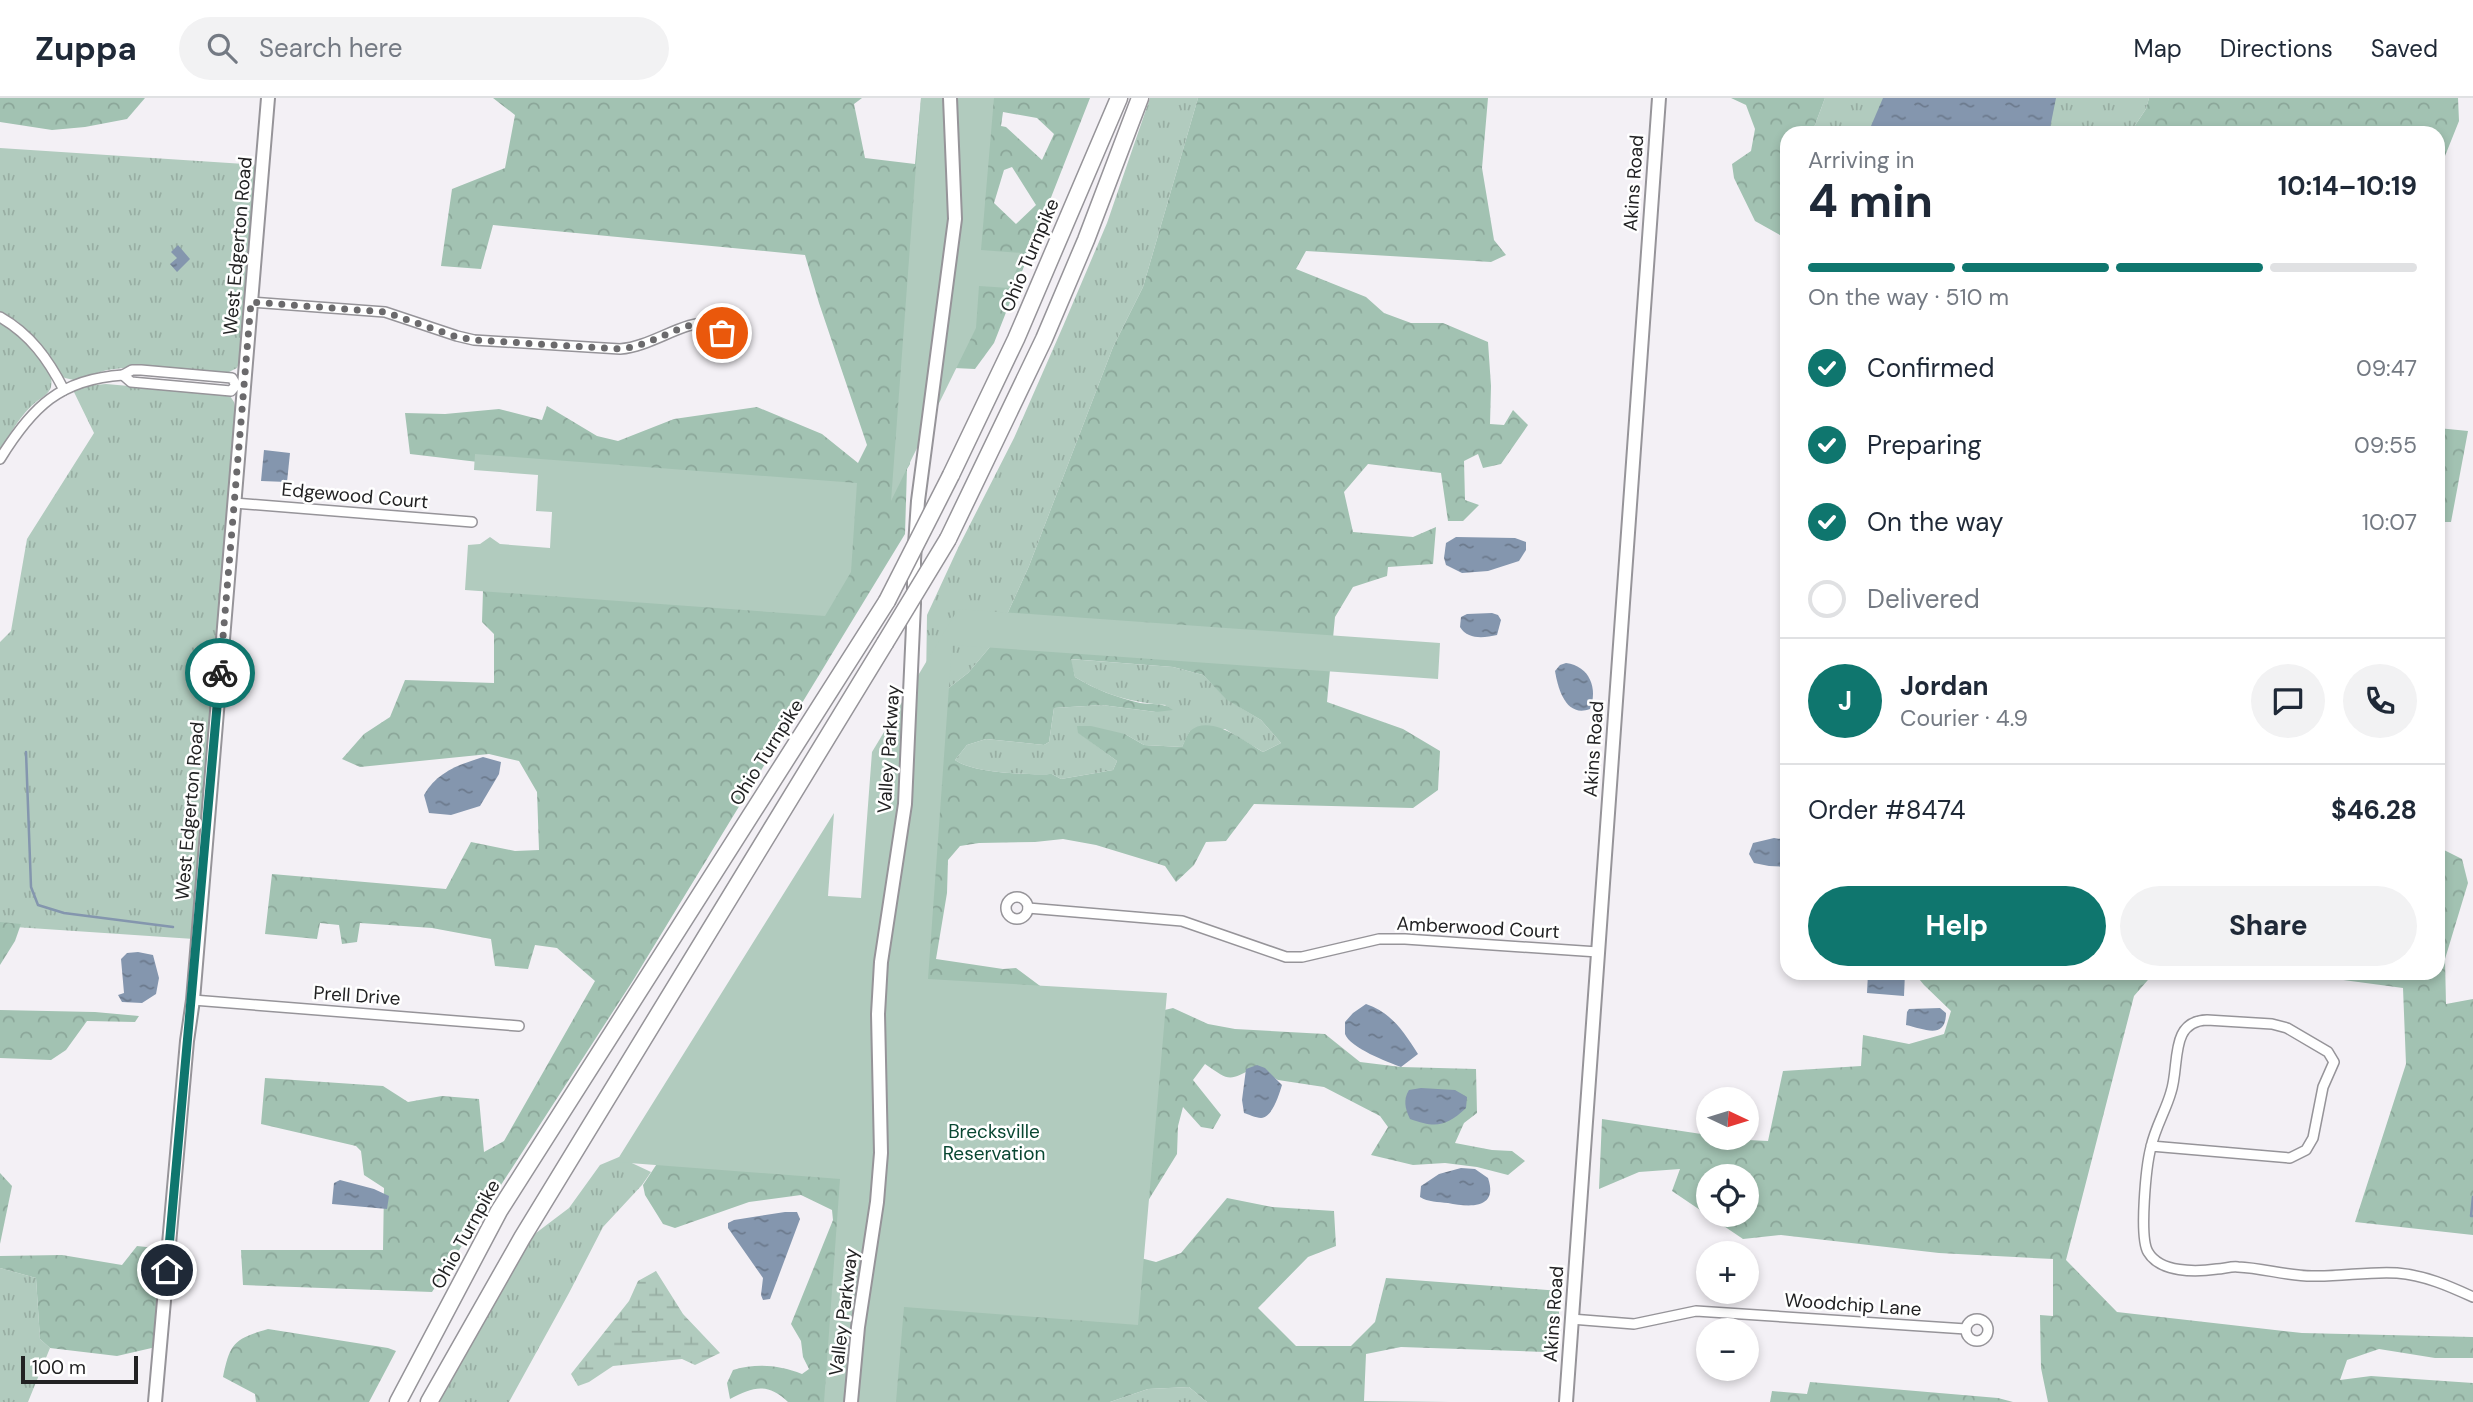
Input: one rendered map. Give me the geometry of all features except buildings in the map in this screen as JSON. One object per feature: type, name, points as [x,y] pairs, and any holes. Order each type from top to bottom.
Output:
[{"type":"highway","name":"Ohio Turnpike","points":[[398,1402],[499,1211],[887,601],[1016,339],[1119,98]]},
{"type":"highway","points":[[429,1402],[522,1238],[948,539],[1044,339],[1086,240],[1140,98]]},
{"type":"street","name":"West Edgerton Road","points":[[155,1402],[187,1041],[193,1000],[234,503],[240,385],[251,302],[268,98]]},
{"type":"street","name":"Valley Parkway","points":[[851,1402],[881,1153],[878,1014],[881,962],[905,804],[918,501],[955,219],[950,98]]},
{"type":"street","name":"Akins Road","points":[[1566,1402],[1659,98]]},
{"type":"street","points":[[251,302],[385,312],[457,337],[474,340],[620,349],[640,346],[697,323],[716,322]]},
{"type":"street","points":[[0,317],[26,334],[35,344],[64,390]]},
{"type":"street","points":[[0,458],[30,415],[53,395],[91,379],[141,370],[232,378],[240,385]]},
{"type":"street","name":"Edgewood Court","points":[[234,503],[472,522]]},
{"type":"street","name":"Amberwood Court","points":[[1028,908],[1182,922],[1286,957],[1301,957],[1379,939],[1598,951]]},
{"type":"street","name":"Prell Drive","points":[[193,1000],[519,1026]]},
{"type":"street","points":[[2151,1146],[2290,1158],[2306,1150],[2313,1138],[2323,1087],[2334,1062],[2328,1052],[2287,1028],[2272,1024],[2207,1020],[2189,1023],[2179,1038],[2175,1081],[2151,1146],[2144,1238],[2147,1251],[2152,1258],[2165,1266],[2216,1270],[2234,1266],[2308,1276],[2400,1273],[2434,1281],[2473,1297]]},
{"type":"street","name":"Woodchip Lane","points":[[1571,1319],[1634,1324],[1696,1311],[1966,1329]]},
{"type":"green space","points":[[0,98],[145,98],[127,119],[52,130],[0,122]]},
{"type":"green space","points":[[493,98],[862,98],[854,104],[865,158],[915,164],[921,98],[910,464],[907,469],[905,534],[632,982],[432,1292],[243,1285],[241,1250],[383,1250],[384,1188],[364,1175],[361,1151],[356,1146],[261,1124],[265,1078],[383,1086],[408,1102],[442,1096],[479,1099],[484,1152],[504,1141],[595,981],[557,948],[535,945],[528,969],[495,966],[491,939],[432,928],[360,923],[357,942],[342,944],[339,925],[320,923],[317,939],[265,934],[272,874],[446,889],[471,842],[515,851],[539,850],[537,792],[519,761],[489,754],[360,767],[342,759],[364,734],[390,717],[405,680],[494,683],[494,634],[482,622],[484,559],[559,558],[556,471],[410,454],[405,413],[445,414],[499,409],[542,420],[547,406],[597,436],[618,441],[674,419],[757,407],[822,434],[858,463],[867,445],[805,255],[493,225],[481,269],[441,266],[452,189],[505,168],[515,115]]},
{"type":"green space","points":[[921,98],[994,98],[981,250],[1023,253],[1009,288],[979,286],[976,328],[891,501]]},
{"type":"green space","points":[[963,98],[1090,98],[994,343],[975,369],[954,368]],"holes":[[[1003,112],[1037,118],[1054,134],[1042,160],[1006,127],[1001,126]],[[1012,167],[1036,205],[1016,224],[994,203],[1004,170]]]},
{"type":"green space","points":[[1150,98],[1198,98],[1143,287],[1113,347],[1029,566],[995,641],[968,673],[932,701],[926,684],[927,615],[1014,438],[1064,324],[1107,223]]},
{"type":"green space","points":[[1198,98],[1488,98],[1482,168],[1494,240],[1506,255],[1491,262],[1306,251],[1296,269],[1366,297],[1384,313],[1411,323],[1443,323],[1488,342],[1490,424],[1504,425],[1513,410],[1528,425],[1501,464],[1483,468],[1478,454],[1464,461],[1465,500],[1479,505],[1463,521],[1448,521],[1441,473],[1368,464],[1344,492],[1353,532],[1413,537],[1436,527],[1433,564],[1388,567],[1387,576],[1353,587],[1335,617],[1327,702],[1403,729],[1440,751],[1438,790],[1413,808],[1254,804],[1226,841],[1206,842],[1194,865],[1176,882],[1165,866],[1096,845],[1063,839],[960,846],[948,860],[947,893],[936,959],[1003,969],[1016,968],[1071,1009],[1148,1014],[1173,1008],[1208,1024],[1235,1029],[1325,1034],[1360,1062],[1401,1067],[1476,1069],[1477,1113],[1464,1123],[1455,1143],[1512,1151],[1525,1161],[1508,1175],[1445,1163],[1413,1165],[1371,1155],[1388,1127],[1380,1116],[1324,1087],[1278,1080],[1256,1067],[1230,1078],[1205,1064],[1193,1080],[1221,1115],[1213,1129],[1201,1127],[1183,1107],[1178,1126],[1177,1154],[1138,1217],[1125,1254],[1156,1262],[1181,1253],[1227,1198],[1272,1207],[1334,1211],[1336,1246],[1308,1257],[1258,1308],[1296,1346],[1351,1346],[1375,1322],[1386,1278],[1561,1291],[1556,1345],[1545,1352],[1401,1347],[1366,1354],[1364,1401],[1450,1402],[1207,1402],[1189,1387],[1148,1389],[1110,1402],[870,1402],[932,701],[968,673],[995,641],[1029,566],[1113,347],[1143,287]],"holes":[[[1071,659],[1173,667],[1203,675],[1227,700],[1261,720],[1281,743],[1263,752],[1228,731],[1207,725],[1190,731],[1182,747],[1144,745],[1125,734],[1091,726],[1077,726],[1078,733],[1117,761],[1113,770],[1061,779],[1052,774],[974,768],[955,760],[967,745],[986,739],[1044,745],[1049,742],[1054,708],[1102,705],[1156,712],[1173,710],[1161,705],[1140,703],[1091,686],[1075,677]]]},
{"type":"green space","points":[[1731,98],[1825,98],[1815,126],[1780,126],[1780,235],[1755,221],[1734,178],[1732,164],[1751,151],[1755,129],[1746,105]]},
{"type":"green space","points":[[1825,98],[2149,98],[2146,109],[2135,126],[1815,126]]},
{"type":"green space","points":[[2149,98],[2458,98],[2459,121],[2445,156],[2445,126],[2135,126],[2146,109]]},
{"type":"green space","points":[[0,148],[259,165],[241,358],[237,368],[227,373],[131,367],[107,370],[74,380],[60,375],[34,338],[18,322],[0,311]]},
{"type":"green space","points":[[0,322],[16,333],[42,359],[51,378],[51,387],[49,392],[25,412],[0,450]]},
{"type":"green space","points":[[106,384],[230,396],[236,413],[194,939],[0,926],[0,642],[11,631],[27,539],[94,433],[73,390]]},
{"type":"green space","points":[[2445,429],[2468,431],[2451,522],[2445,522]]},
{"type":"green space","points":[[475,454],[857,483],[851,572],[825,616],[465,590],[468,545],[480,544],[490,537],[500,544],[550,548],[552,512],[536,511],[538,475],[474,470]]},
{"type":"green space","name":"Brecksville Reservation","points":[[958,609],[1440,643],[1438,679],[952,645],[928,979],[1167,993],[1138,1325],[904,1307],[896,1402],[824,1402],[840,1179],[616,1162],[834,813],[828,896],[861,898],[872,752]]},
{"type":"green space","points":[[1070,659],[1173,667],[1203,675],[1228,700],[1261,720],[1281,743],[1263,752],[1225,729],[1190,731],[1182,747],[1144,745],[1125,734],[1079,733],[1117,761],[1113,770],[1061,779],[1052,774],[974,768],[955,760],[967,745],[986,739],[1044,745],[1049,742],[1054,708],[1102,705],[1156,712],[1166,705],[1130,700],[1097,689],[1075,677]]},
{"type":"green space","points":[[2445,850],[2462,859],[2468,883],[2445,959]]},
{"type":"green space","points":[[0,922],[21,924],[15,941],[0,965]]},
{"type":"green space","points":[[2445,959],[2446,1004],[2473,999],[2473,1235],[2355,1222],[2406,1064],[2403,988],[2343,980],[2445,980]]},
{"type":"green space","points":[[1920,980],[2148,980],[2134,996],[2066,1260],[2117,1312],[2302,1333],[2473,1337],[2473,1358],[2435,1358],[2379,1349],[2347,1360],[2340,1380],[2371,1376],[2473,1383],[2473,1402],[2048,1402],[2041,1368],[2040,1315],[2053,1316],[2053,1259],[1939,1253],[1781,1235],[1743,1239],[1725,1227],[1759,1227],[1759,1164],[1696,1164],[1696,1207],[1672,1191],[1680,1169],[1639,1172],[1599,1189],[1602,1119],[1696,1133],[1696,1150],[1759,1150],[1759,1141],[1768,1141],[1783,1071],[1861,1066],[1863,1035],[1909,1044],[1944,1034],[1951,1011]]},
{"type":"green space","points":[[846,1003],[843,1402],[788,1402],[773,1391],[760,1388],[730,1399],[727,1383],[733,1370],[768,1366],[802,1374],[809,1369],[803,1357],[801,1341],[791,1324],[833,1220],[832,1210],[801,1195],[749,1202],[675,1228],[663,1224],[645,1195],[643,1185],[706,1089]]},
{"type":"green space","points":[[0,1010],[139,1016],[135,1022],[87,1021],[66,1050],[51,1060],[0,1058]]},
{"type":"green space","points":[[619,1157],[651,1172],[603,1227],[509,1402],[439,1402],[532,1236],[569,1208],[600,1165]]},
{"type":"green space","points":[[0,1173],[12,1186],[0,1244]]},
{"type":"green space","points":[[137,1246],[165,1249],[156,1347],[117,1356],[50,1348],[40,1339],[36,1278],[0,1268],[0,1256],[62,1255],[122,1265]]},
{"type":"green space","points":[[0,1268],[36,1278],[40,1339],[50,1348],[28,1402],[0,1402]]},
{"type":"green space","points":[[656,1271],[683,1314],[720,1353],[695,1365],[682,1359],[613,1366],[578,1386],[571,1374],[629,1301],[638,1281]]},
{"type":"green space","points":[[268,1329],[396,1351],[369,1402],[256,1402],[255,1394],[223,1377],[228,1357],[235,1344]]},
{"type":"green space","points":[[1810,1382],[1998,1398],[2013,1402],[1770,1402],[1772,1391],[1807,1394]]},
{"type":"green space","points":[[1189,1387],[1207,1402],[1110,1402],[1148,1389]]},
{"type":"water","points":[[1883,98],[2056,98],[2050,126],[1871,126]]},
{"type":"water","points":[[178,245],[190,259],[177,272],[170,264],[177,258],[171,252]]},
{"type":"water","points":[[264,450],[290,453],[287,482],[261,481]]},
{"type":"water","points":[[1456,537],[1515,538],[1526,542],[1526,550],[1519,561],[1488,571],[1462,573],[1446,565],[1444,558],[1446,543]]},
{"type":"water","points":[[1467,614],[1498,615],[1501,620],[1497,635],[1472,636],[1460,627],[1461,617]]},
{"type":"water","points":[[1566,663],[1581,669],[1590,680],[1593,694],[1590,709],[1582,711],[1569,706],[1561,693],[1555,671]]},
{"type":"water","points":[[483,757],[501,762],[499,774],[480,806],[451,815],[429,813],[424,795],[435,780],[457,766]]},
{"type":"water","points":[[1780,839],[1780,867],[1754,863],[1749,854],[1753,843]]},
{"type":"water","points":[[127,953],[153,955],[159,978],[156,994],[142,1003],[122,1002],[118,995],[124,993],[121,959]]},
{"type":"water","points":[[1868,980],[1905,980],[1904,996],[1867,993]]},
{"type":"water","points":[[1366,1004],[1390,1018],[1418,1054],[1401,1067],[1370,1054],[1348,1039],[1345,1022]]},
{"type":"water","points":[[1940,1008],[1946,1013],[1945,1021],[1938,1030],[1906,1025],[1909,1009]]},
{"type":"water","points":[[1257,1065],[1265,1068],[1282,1085],[1269,1114],[1261,1118],[1244,1113],[1242,1100],[1246,1069]]},
{"type":"water","points":[[1409,1090],[1455,1090],[1467,1097],[1466,1108],[1440,1124],[1426,1124],[1410,1119],[1405,1104],[1407,1093]]},
{"type":"water","points":[[1461,1168],[1475,1169],[1488,1178],[1489,1196],[1485,1201],[1464,1205],[1433,1202],[1420,1197],[1421,1186],[1439,1174]]},
{"type":"water","points":[[340,1180],[389,1196],[387,1209],[332,1204],[334,1183]]},
{"type":"water","points":[[797,1212],[800,1219],[770,1299],[763,1300],[763,1278],[728,1228],[728,1223]]},
{"type":"waterway","points":[[26,752],[31,887],[38,905],[64,913],[173,927]]},
{"type":"waterway","points":[[2473,1197],[2473,1216]]},
{"type":"way so far","points":[[220,673],[251,302],[385,312],[457,337],[474,340],[633,348],[697,323],[716,322],[723,313],[734,314],[738,321],[737,328],[733,333],[722,333]]},
{"type":"route","points":[[167,1270],[220,673]]}]
